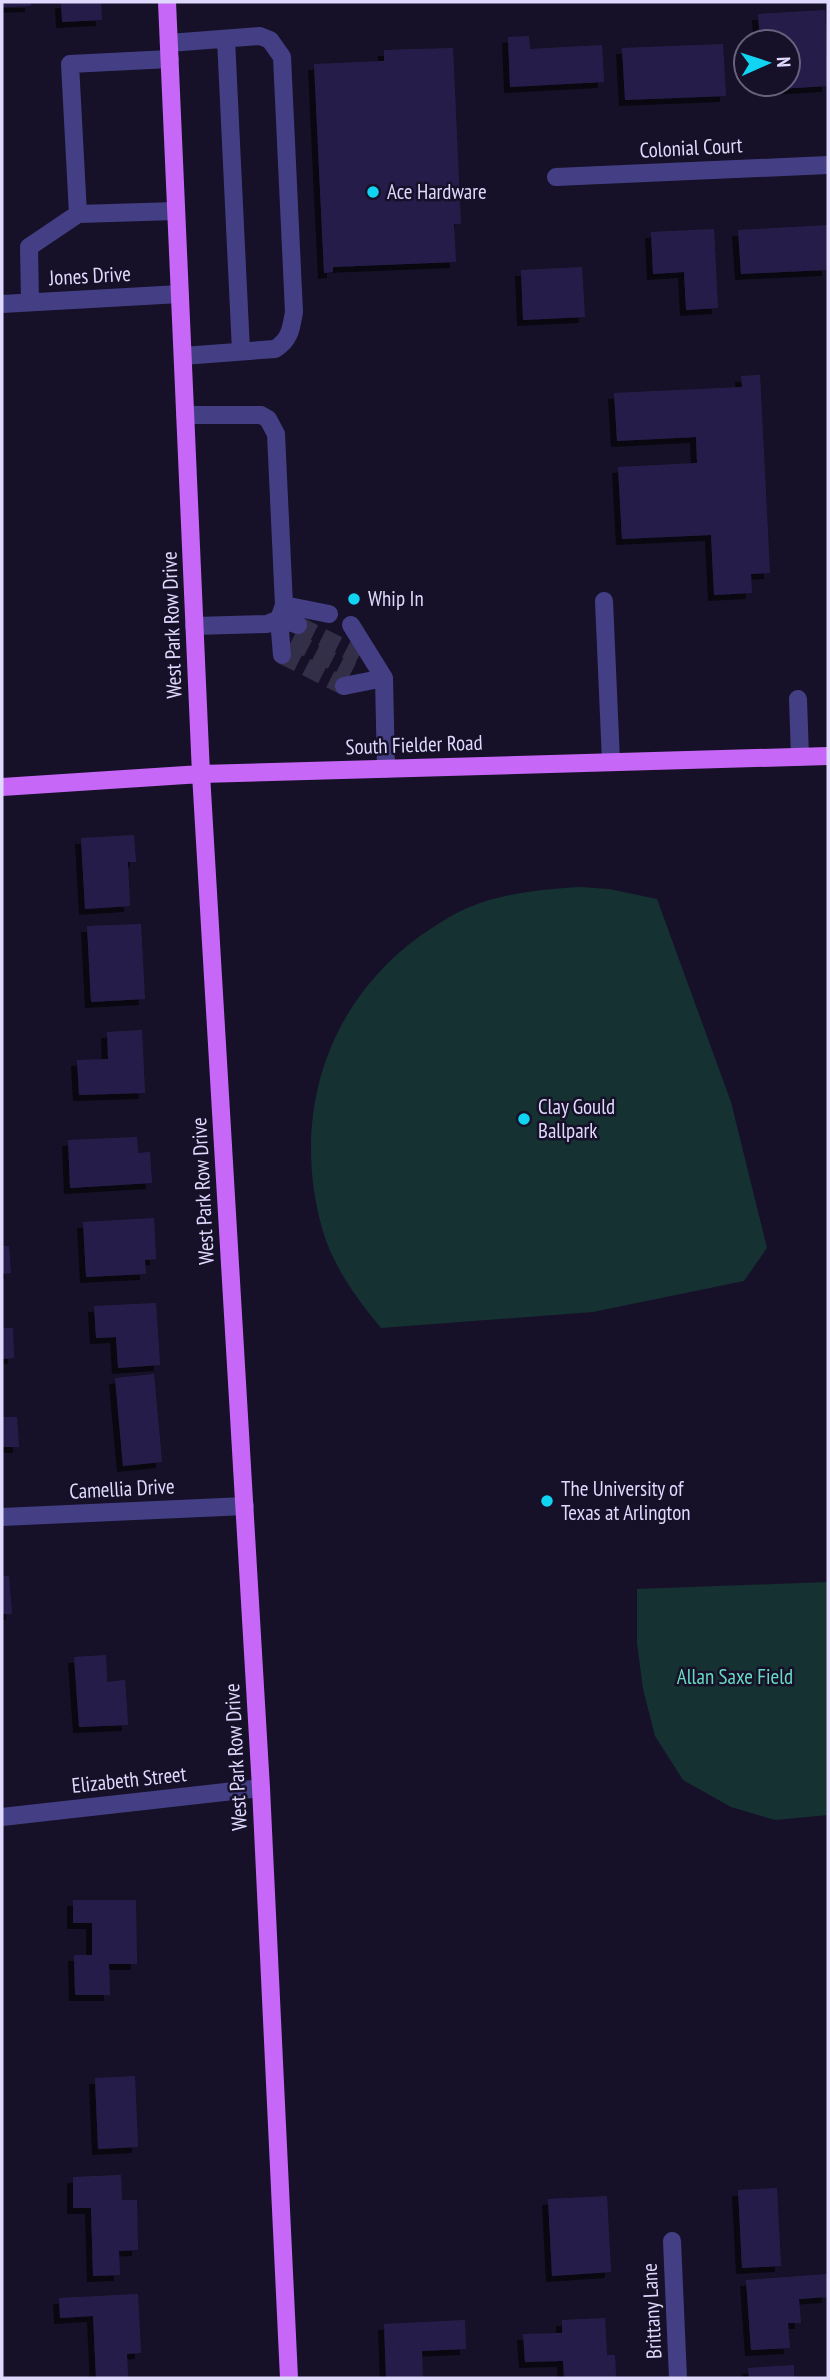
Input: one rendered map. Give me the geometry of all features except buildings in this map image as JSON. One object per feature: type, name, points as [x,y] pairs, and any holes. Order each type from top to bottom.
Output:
[{"type":"main road","name":"West Park Row Drive","points":[[167,2],[201,774],[261,1788],[289,2378]]},
{"type":"main road","name":"South Fielder Road","points":[[2,787],[201,774],[828,756]]},
{"type":"street","points":[[78,214],[70,64],[169,51],[226,39],[260,36],[270,40],[282,57],[293,322],[285,343],[275,349],[183,356]]},
{"type":"street","points":[[226,39],[241,351]]},
{"type":"street","name":"Colonial Court","points":[[556,177],[828,165]]},
{"type":"street","points":[[30,302],[29,247],[78,214],[176,211]]},
{"type":"street","name":"Jones Drive","points":[[2,304],[180,294]]},
{"type":"street","points":[[186,415],[261,415],[268,419],[276,434],[281,612],[291,640],[281,612]]},
{"type":"street","points":[[604,601],[611,761]]},
{"type":"street","points":[[194,626],[267,624],[281,612],[329,614]]},
{"type":"street","points":[[351,625],[384,678],[386,768]]},
{"type":"street","points":[[384,678],[352,671],[384,678]]},
{"type":"street","points":[[798,699],[800,757]]},
{"type":"street","name":"Camellia Drive","points":[[2,1517],[245,1506]]},
{"type":"street","name":"Elizabeth Street","points":[[2,1817],[261,1788]]},
{"type":"street","name":"Brittany Lane","points":[[672,2242],[678,2378]]},
{"type":"green space","name":"Clay Gould Ballpark","points":[[580,887],[609,889],[657,899],[731,1102],[767,1248],[744,1281],[593,1312],[381,1328],[354,1293],[332,1255],[322,1228],[313,1186],[311,1145],[315,1104],[324,1066],[340,1029],[361,995],[388,963],[420,936],[449,917],[472,906],[505,896]]},
{"type":"green space","name":"Allan Saxe Field","points":[[828,1582],[828,1815],[775,1820],[731,1807],[683,1780],[655,1736],[643,1689],[637,1643],[637,1589]]},
{"type":"tunnel","points":[[298,625],[359,656]]},
{"type":"tunnel","points":[[292,640],[352,671]]},
{"type":"tunnel","points":[[282,655],[344,686]]},
{"type":"place","name":"Ace Hardware","points":[[373,192]]},
{"type":"place","name":"Whip In","points":[[354,599]]},
{"type":"place","name":"Clay Gould Ballpark","points":[[524,1119]]},
{"type":"place","name":"The University of Texas at Arlington","points":[[547,1501]]}]
